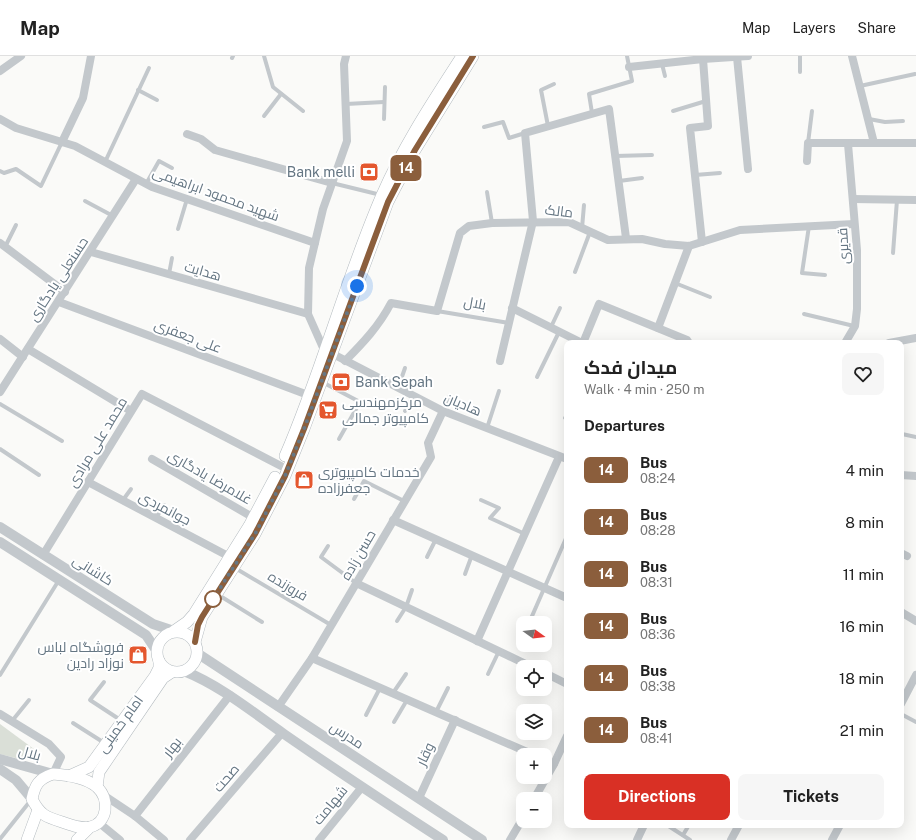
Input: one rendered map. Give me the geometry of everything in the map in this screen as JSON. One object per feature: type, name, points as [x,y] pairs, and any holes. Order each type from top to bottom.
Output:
[{"type":"main road","points":[[462,56],[406,145],[382,195],[342,297],[328,352],[321,381],[304,429],[285,476],[255,534],[232,562],[187,622],[160,639],[156,650],[159,661],[162,666],[172,672],[184,671],[195,661],[198,625],[216,594],[232,562],[254,518],[281,466],[308,395],[328,352],[388,202],[415,150],[473,56]]},
{"type":"main road","points":[[174,631],[188,634],[196,648]]},
{"type":"main road","name":"امام خمینی","points":[[69,776],[89,767],[154,676],[159,668],[159,661]]},
{"type":"main road","name":"امام خمینی","points":[[97,787],[99,772],[163,678],[172,672]]},
{"type":"main road","points":[[77,840],[94,824],[105,809],[105,796],[97,787],[69,776],[53,774],[41,778],[34,786],[32,800],[38,810],[54,820],[78,827],[94,824]]},
{"type":"main road","points":[[27,840],[38,810]]},
{"type":"street","points":[[0,71],[21,56]]},
{"type":"street","points":[[62,142],[83,98],[91,56]]},
{"type":"street","points":[[328,352],[308,314],[309,268],[332,183],[347,142],[344,64],[346,56]]},
{"type":"street","points":[[737,56],[748,169]]},
{"type":"street","points":[[629,67],[748,56]]},
{"type":"street","points":[[852,56],[874,143]]},
{"type":"street","points":[[702,242],[690,128],[708,126],[703,59]]},
{"type":"street","points":[[500,361],[533,221],[524,133],[608,109],[626,238]]},
{"type":"street","name":"شهید محمود ابراهیمی","points":[[0,119],[16,128],[75,146],[146,184],[187,200],[315,243]]},
{"type":"street","points":[[187,134],[201,139],[215,150],[332,183]]},
{"type":"street","points":[[807,160],[808,143],[916,143]]},
{"type":"street","name":"قدیری","points":[[847,340],[855,326],[857,309],[857,250],[848,144]]},
{"type":"street","name":"حسنعلی یادگاری","points":[[0,392],[91,252],[136,179]]},
{"type":"street","points":[[853,199],[916,200]]},
{"type":"street","name":"مالک","points":[[437,311],[460,233],[469,226],[533,221],[569,222],[608,240],[626,238],[689,246],[740,230],[854,224]]},
{"type":"street","points":[[3,245],[65,292]]},
{"type":"street","points":[[658,328],[689,246]]},
{"type":"street","name":"هدایت","points":[[91,252],[308,314]]},
{"type":"street","name":"علی جعفری","points":[[58,302],[308,395]]},
{"type":"street","points":[[345,361],[367,340],[384,317],[391,303],[437,311]]},
{"type":"street","points":[[583,340],[599,304],[687,340]]},
{"type":"street","points":[[512,308],[576,340]]},
{"type":"street","points":[[904,341],[916,338]]},
{"type":"street","points":[[0,339],[23,356]]},
{"type":"street","points":[[28,349],[131,411]]},
{"type":"street","name":"هادیان","points":[[328,352],[443,411],[563,458]]},
{"type":"street","name":"محمد علی مرادی","points":[[44,555],[142,394],[281,466]]},
{"type":"street","name":"حسن زاده","points":[[278,707],[312,658],[430,456],[428,443],[443,411]]},
{"type":"street","points":[[477,641],[525,534],[563,458]]},
{"type":"street","name":"غلامرضا یادگاری","points":[[152,459],[254,518]]},
{"type":"street","points":[[904,475],[916,476]]},
{"type":"street","name":"جوانمردی","points":[[88,482],[156,518],[232,562]]},
{"type":"street","points":[[393,520],[564,597]]},
{"type":"street","name":"کاشانی","points":[[0,527],[153,624],[174,631]]},
{"type":"street","name":"کاشانی","points":[[0,542],[146,635],[156,650]]},
{"type":"street","points":[[356,583],[518,660]]},
{"type":"street","points":[[904,614],[916,621]]},
{"type":"street","name":"مدرس","points":[[196,648],[278,707],[482,840]]},
{"type":"street","points":[[312,658],[518,748]]},
{"type":"street","points":[[184,671],[204,679],[230,695],[282,733],[436,838]]},
{"type":"street","points":[[904,698],[916,675]]},
{"type":"street","points":[[552,676],[564,682]]},
{"type":"street","name":"بهار","points":[[135,816],[230,695]]},
{"type":"street","points":[[0,714],[49,744],[61,757],[53,774]]},
{"type":"street","name":"وقار","points":[[419,798],[455,720]]},
{"type":"street","name":"صحت","points":[[190,840],[282,733]]},
{"type":"street","points":[[538,792],[564,742]]},
{"type":"street","name":"بلال","points":[[0,759],[53,774]]},
{"type":"street","name":"بلال","points":[[0,769],[16,780],[32,800]]},
{"type":"street","name":"شهامت","points":[[319,840],[362,787]]},
{"type":"street","points":[[105,796],[135,816],[164,840]]},
{"type":"street","points":[[94,824],[120,840]]},
{"type":"street","points":[[510,840],[517,828]]},
{"type":"street","points":[[637,840],[643,828]]},
{"type":"street","points":[[731,840],[737,828]]},
{"type":"street","points":[[832,840],[838,828]]},
{"type":"lane","points":[[264,56],[273,86],[303,111]]},
{"type":"lane","points":[[592,114],[589,94],[632,81],[627,56]]},
{"type":"lane","points":[[800,56],[800,72]]},
{"type":"lane","points":[[662,64],[665,76]]},
{"type":"lane","points":[[105,162],[149,68]]},
{"type":"lane","points":[[860,86],[915,74]]},
{"type":"lane","points":[[548,126],[541,90],[554,84]]},
{"type":"lane","points":[[384,119],[385,86]]},
{"type":"lane","points":[[138,90],[157,100]]},
{"type":"lane","points":[[264,116],[281,94]]},
{"type":"lane","points":[[673,111],[706,101]]},
{"type":"lane","points":[[346,104],[384,102]]},
{"type":"lane","points":[[808,143],[812,111]]},
{"type":"lane","points":[[868,119],[885,122],[903,121]]},
{"type":"lane","points":[[484,127],[504,122],[509,138],[524,133]]},
{"type":"lane","points":[[0,171],[4,173],[16,168],[41,186],[62,142]]},
{"type":"lane","points":[[615,156],[652,155]]},
{"type":"lane","points":[[146,184],[159,161],[172,168]]},
{"type":"lane","points":[[695,175],[720,173]]},
{"type":"lane","points":[[619,181],[642,178]]},
{"type":"lane","points":[[332,183],[382,195]]},
{"type":"lane","points":[[487,192],[492,223]]},
{"type":"lane","points":[[178,229],[187,200]]},
{"type":"lane","points":[[893,253],[897,200]]},
{"type":"lane","points":[[85,201],[113,216]]},
{"type":"lane","points":[[582,228],[584,205]]},
{"type":"lane","points":[[3,245],[16,225]]},
{"type":"lane","points":[[809,226],[802,273],[825,275]]},
{"type":"lane","points":[[575,272],[590,231]]},
{"type":"lane","points":[[168,274],[172,258]]},
{"type":"lane","points":[[675,283],[710,297]]},
{"type":"lane","points":[[551,327],[560,308]]},
{"type":"lane","name":"بلال","points":[[437,311],[509,323]]},
{"type":"lane","points":[[804,314],[855,326]]},
{"type":"lane","points":[[537,377],[559,332]]},
{"type":"lane","points":[[398,388],[405,368]]},
{"type":"lane","points":[[321,381],[360,402],[339,439]]},
{"type":"lane","points":[[487,429],[499,391]]},
{"type":"lane","points":[[443,411],[450,395]]},
{"type":"lane","points":[[405,411],[413,396]]},
{"type":"lane","points":[[0,404],[62,441]]},
{"type":"lane","points":[[904,434],[916,437]]},
{"type":"lane","points":[[0,450],[39,475]]},
{"type":"lane","points":[[354,499],[364,481],[404,501]]},
{"type":"lane","points":[[123,500],[131,489]]},
{"type":"lane","points":[[481,500],[499,508],[490,518],[525,534]]},
{"type":"lane","points":[[156,518],[164,505]]},
{"type":"lane","points":[[427,556],[436,539]]},
{"type":"lane","points":[[532,616],[564,543]]},
{"type":"lane","points":[[328,546],[321,557],[356,583]]},
{"type":"lane","points":[[465,574],[472,556]]},
{"type":"lane","name":"فروزنده","points":[[232,562],[331,625]]},
{"type":"lane","points":[[0,675],[59,580]]},
{"type":"lane","points":[[397,621],[406,607],[412,590]]},
{"type":"lane","points":[[216,594],[262,622]]},
{"type":"lane","points":[[488,674],[499,651]]},
{"type":"lane","points":[[393,693],[406,674]]},
{"type":"lane","points":[[104,682],[90,700],[122,722]]},
{"type":"lane","points":[[366,715],[380,688]]},
{"type":"lane","points":[[436,712],[448,688]]},
{"type":"lane","points":[[394,722],[408,699]]},
{"type":"lane","points":[[12,721],[29,700]]},
{"type":"lane","points":[[904,716],[916,722]]},
{"type":"lane","points":[[73,724],[106,744]]},
{"type":"lane","points":[[0,839],[32,800]]},
{"type":"lane","points":[[671,828],[690,840]]},
{"type":"lane","points":[[683,835],[687,828]]},
{"type":"shaded area","points":[[0,724],[42,755],[23,760],[0,754]]},
{"type":"bus line","name":"14","points":[[195,642],[198,625],[202,617],[255,534],[285,476],[304,429],[380,222],[396,185],[415,150],[473,56]]},
{"type":"place","name":"Bank melli","points":[[369,172]]},
{"type":"place","name":"Bank Sepah","points":[[341,382]]},
{"type":"place","name":"مرکزمهندسی کامپیوتر جمالی","points":[[328,410]]},
{"type":"place","name":"خدمات کامپیوتری جعفرزاده","points":[[304,480]]},
{"type":"place","name":"فروشگاه لباس نوزاد رادین","points":[[138,655]]},
{"type":"route","points":[[213,599],[255,534],[285,476],[357,286]]}]
